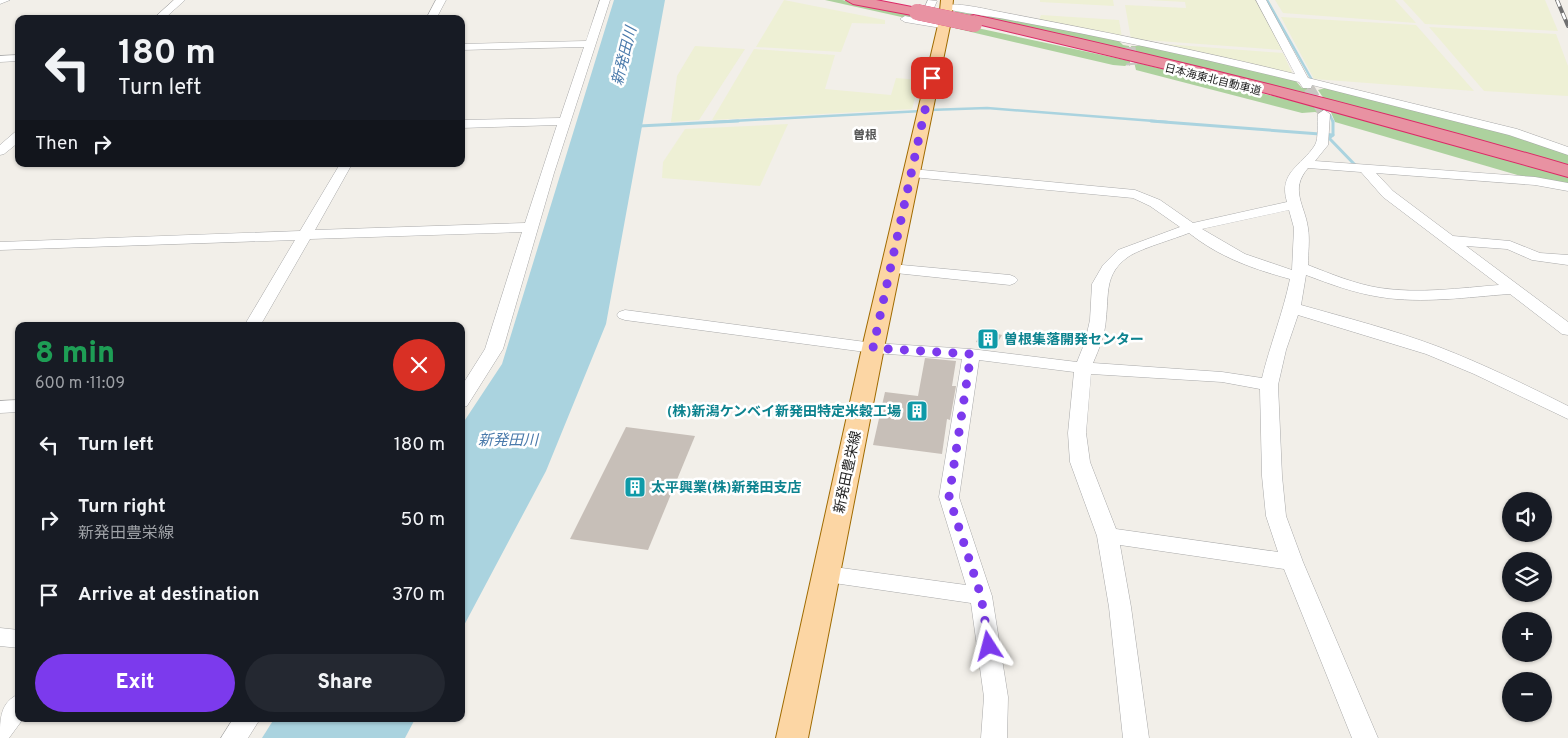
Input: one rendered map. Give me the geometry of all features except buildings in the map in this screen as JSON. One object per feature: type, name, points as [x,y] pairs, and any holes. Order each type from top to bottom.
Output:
[{"type":"highway","name":"日本海東北自動車道","points":[[853,0],[930,10]]},
{"type":"highway","name":"日本海東北自動車道","points":[[877,0],[930,10],[1315,104],[1568,173]]},
{"type":"main road","name":"新発田豊栄線","points":[[792,738],[873,348],[912,173],[930,10]]},
{"type":"street","points":[[0,1],[5,0]]},
{"type":"street","points":[[163,15],[180,0]]},
{"type":"street","points":[[433,15],[441,0]]},
{"type":"street","points":[[467,386],[494,349],[530,227],[605,0]]},
{"type":"street","points":[[1261,0],[1306,85]]},
{"type":"street","points":[[930,10],[978,10],[1129,44],[1200,56],[1306,85],[1512,132],[1568,151]]},
{"type":"street","points":[[465,47],[590,44]]},
{"type":"street","points":[[0,59],[15,58]]},
{"type":"street","points":[[1325,117],[1322,145],[1295,175],[1291,193],[1301,228],[1300,272],[1292,308],[1277,350],[1269,385],[1276,516],[1292,562],[1365,738]]},
{"type":"street","points":[[465,124],[565,121]]},
{"type":"street","points":[[0,138],[15,137]]},
{"type":"street","points":[[0,151],[15,139]]},
{"type":"street","points":[[1304,164],[1536,181],[1568,187]]},
{"type":"street","points":[[254,322],[344,167]]},
{"type":"street","points":[[1366,170],[1388,194],[1568,330]]},
{"type":"street","points":[[912,173],[1135,194],[1155,201],[1205,238],[1258,266],[1300,272],[1381,293],[1422,294],[1512,288]]},
{"type":"street","points":[[1136,738],[1120,607],[1108,536],[1080,462],[1078,433],[1082,368],[1093,342],[1096,328],[1100,284],[1108,268],[1122,253],[1192,227],[1293,205]]},
{"type":"street","points":[[0,246],[530,227]]},
{"type":"street","points":[[1451,240],[1510,245],[1537,257],[1568,260]]},
{"type":"street","points":[[890,269],[1010,280]]},
{"type":"street","points":[[1292,308],[1403,341],[1450,358],[1506,382],[1568,413]]},
{"type":"street","points":[[625,315],[873,348],[971,354],[1082,368],[1222,377],[1269,385]]},
{"type":"street","points":[[971,354],[949,497],[981,596],[996,697],[994,738]]},
{"type":"street","points":[[0,407],[15,406]]},
{"type":"street","points":[[1108,536],[1292,562]]},
{"type":"street","points":[[827,574],[981,596]]},
{"type":"street","points":[[0,637],[15,638]]},
{"type":"street","points":[[0,730],[15,710]]},
{"type":"street","points":[[234,738],[245,722]]},
{"type":"green space","points":[[784,0],[885,20],[885,24],[852,23],[841,52],[756,47]]},
{"type":"green space","points":[[825,0],[842,0],[923,16],[906,18]]},
{"type":"green space","points":[[1040,0],[1113,0],[1114,6],[1040,2]]},
{"type":"green space","points":[[1148,0],[1257,0],[1282,50],[1131,39],[1125,5],[1186,8],[1185,2]]},
{"type":"green space","points":[[1275,0],[1395,0],[1416,23],[1283,13]]},
{"type":"green space","points":[[1403,0],[1545,0],[1558,31],[1425,24]]},
{"type":"green space","points":[[956,9],[1118,40],[1123,45],[1129,46],[1130,52],[955,12]]},
{"type":"green space","points":[[1041,15],[1119,20],[1122,37],[1039,20]]},
{"type":"green space","points":[[1281,17],[1416,25],[1474,91],[1314,79]]},
{"type":"green space","points":[[954,23],[1130,61],[1130,66],[1128,64],[1125,66],[1113,65],[954,28]]},
{"type":"green space","points":[[1429,27],[1556,34],[1568,66],[1568,96],[1484,91]]},
{"type":"green space","points":[[1151,43],[1283,53],[1293,75]]},
{"type":"green space","points":[[695,46],[745,49],[699,120],[671,122],[677,76]]},
{"type":"green space","points":[[1131,46],[1146,46],[1294,79],[1302,88],[1307,88],[1312,95],[1132,52]]},
{"type":"green space","points":[[754,49],[835,55],[825,89],[891,95],[896,78],[920,80],[912,109],[712,120]]},
{"type":"green space","points":[[1134,62],[1318,107],[1321,114],[1315,112],[1302,113],[1136,70]]},
{"type":"green space","points":[[1329,87],[1491,128],[1568,152],[1568,169],[1324,99],[1318,90]]},
{"type":"green space","points":[[1330,110],[1568,177],[1568,186],[1535,180],[1335,122]]},
{"type":"green space","points":[[788,124],[760,186],[662,178],[663,162],[685,129]]},
{"type":"water","name":"新発田川","points":[[614,0],[665,0],[606,324],[546,471],[465,623],[465,420],[502,364]]},
{"type":"water","points":[[272,722],[413,722],[405,738],[262,738]]},
{"type":"waterway","points":[[1267,0],[1312,80]]},
{"type":"waterway","points":[[929,110],[987,108],[1167,122]]},
{"type":"waterway","points":[[714,122],[922,111]]},
{"type":"waterway","points":[[1330,115],[1333,122]]},
{"type":"waterway","points":[[639,126],[738,121]]},
{"type":"waterway","points":[[1151,121],[1333,135]]},
{"type":"waterway","points":[[1333,122],[1333,135]]},
{"type":"waterway","points":[[1333,135],[1329,138],[1357,167]]},
{"type":"tunnel","points":[[1130,47],[1132,65]]},
{"type":"tunnel","points":[[1309,88],[1324,114]]},
{"type":"railway","points":[[1557,0],[1568,26]]},
{"type":"place","name":"曽根集落開発センター","points":[[988,339]]},
{"type":"place","name":"(株)新潟ケンベイ新発田特定米穀工場","points":[[917,411]]},
{"type":"place","name":"太平興業(株)新発田支店","points":[[635,487]]},
{"type":"district","name":"曽根","points":[[865,135]]},
{"type":"route","points":[[932,78],[873,348],[971,354],[949,497],[981,596],[989,646]]}]
